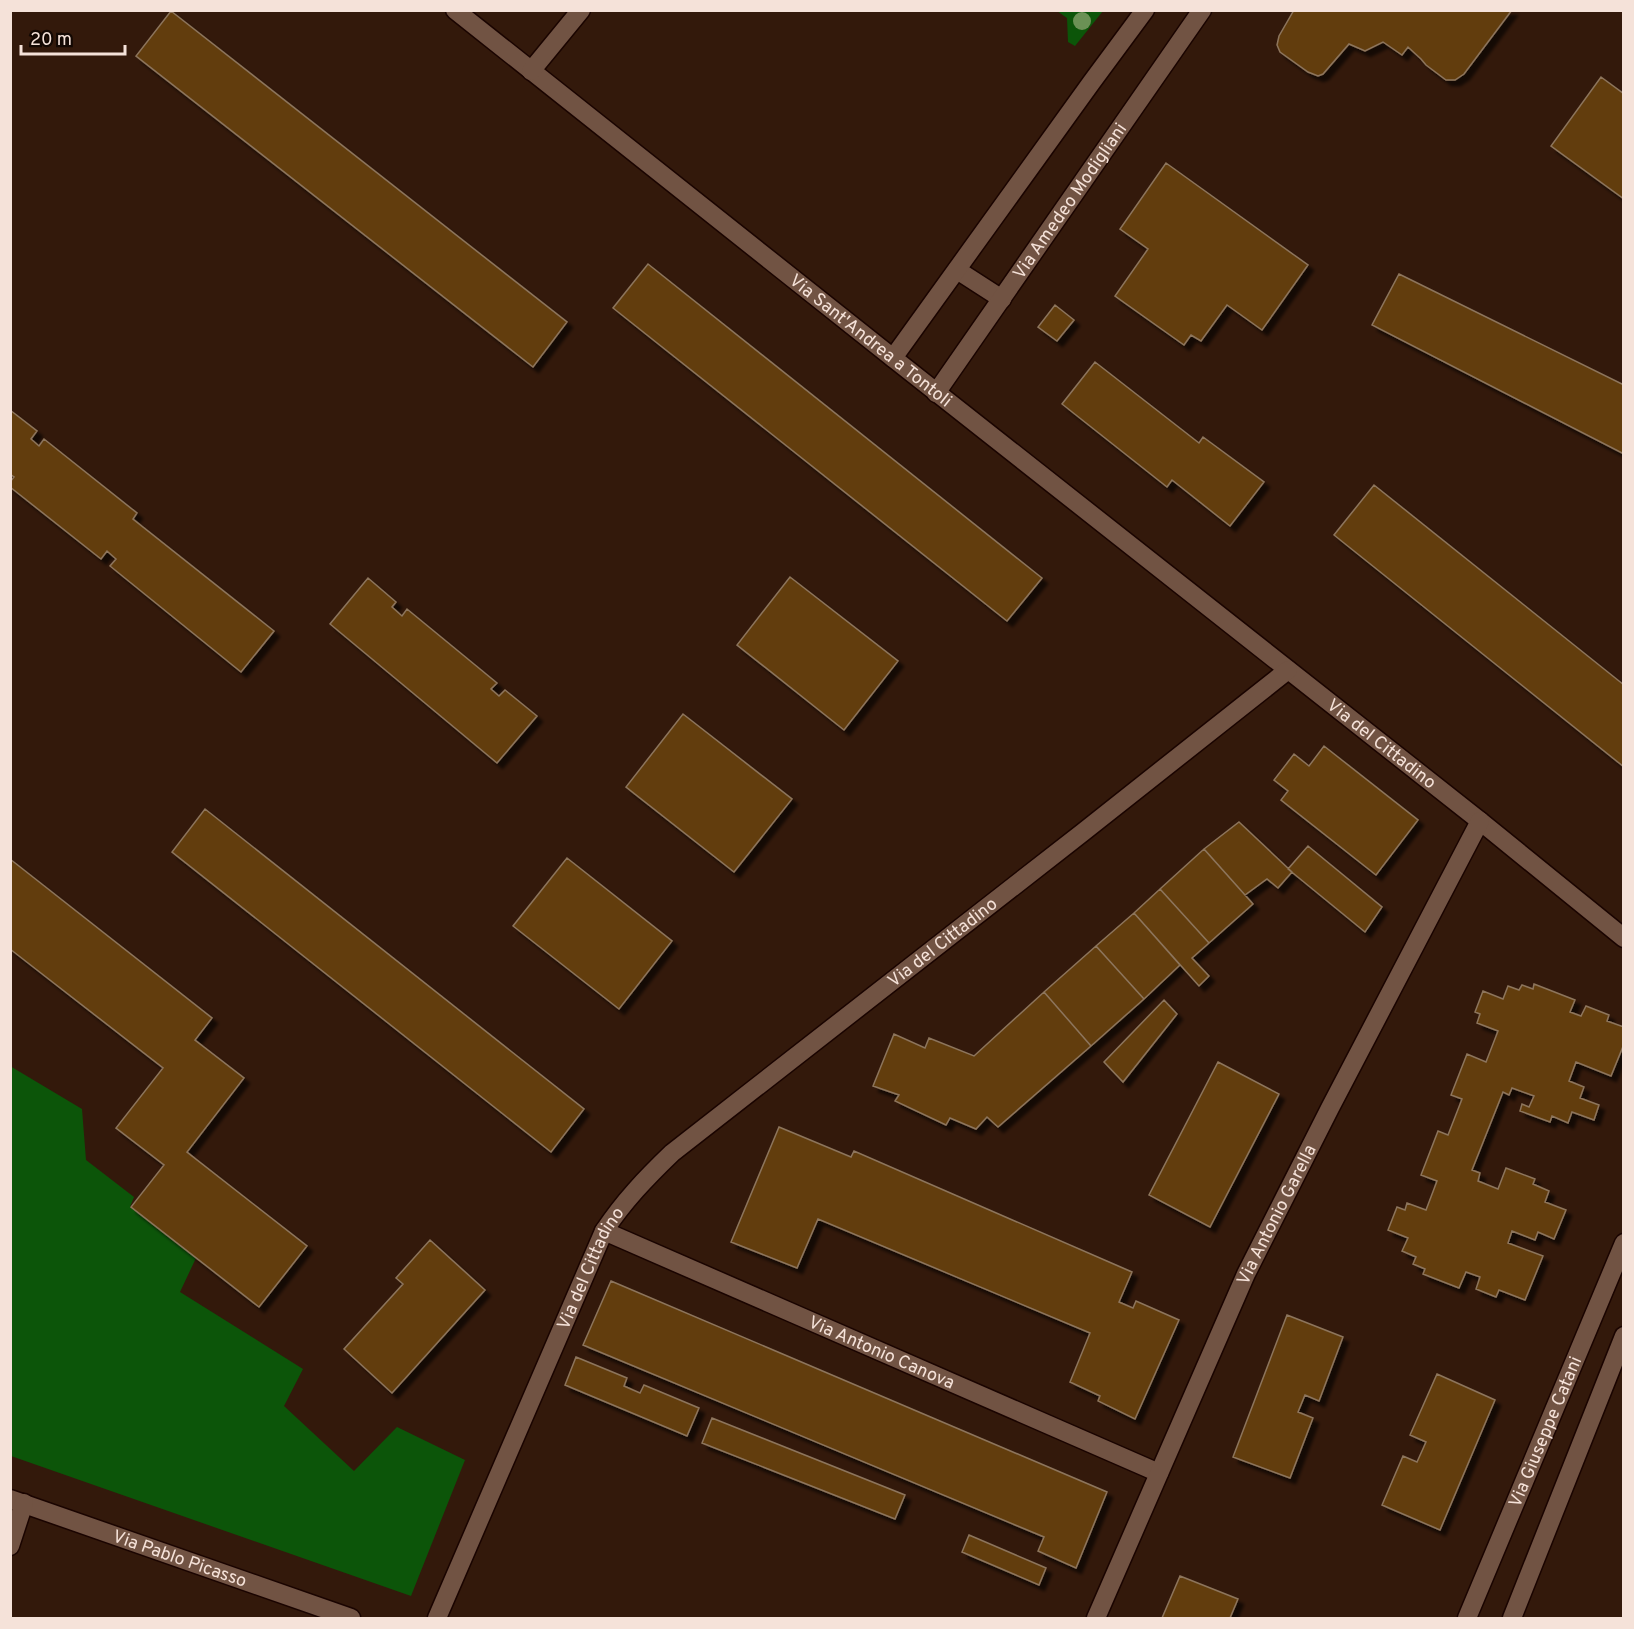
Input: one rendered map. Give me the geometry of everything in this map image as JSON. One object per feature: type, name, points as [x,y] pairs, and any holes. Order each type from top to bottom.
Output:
[{"type":"street","name":"Via Sant'Andrea a Tontoli","points":[[455,10],[1288,670]]},
{"type":"street","points":[[531,71],[581,10]]},
{"type":"street","points":[[892,358],[1145,10]]},
{"type":"street","name":"Via Amedeo Modigliani","points":[[936,393],[1202,10]]},
{"type":"street","points":[[957,270],[1002,299]]},
{"type":"street","name":"Via del Cittadino","points":[[437,1618],[604,1231],[621,1206],[645,1179],[672,1153],[1288,670],[1480,821],[1623,938]]},
{"type":"street","name":"Via Antonio Garella","points":[[1096,1618],[1246,1274],[1480,821]]},
{"type":"street","name":"Via Antonio Canova","points":[[604,1231],[1159,1473]]},
{"type":"street","name":"Via Giuseppe Catani","points":[[1467,1618],[1623,1243]]},
{"type":"street","name":"Via Giuseppe Catani","points":[[1512,1618],[1623,1336]]},
{"type":"street","points":[[10,1546],[17,1501]]},
{"type":"street","name":"Via Pablo Picasso","points":[[17,1501],[351,1618]]},
{"type":"green space","points":[[1057,11],[1103,11],[1075,46],[1068,42],[1067,18]]},
{"type":"green space","points":[[10,1066],[82,1109],[86,1160],[134,1197],[130,1207],[196,1258],[180,1292],[303,1369],[284,1406],[354,1471],[397,1427],[465,1460],[411,1596],[11,1456]]},
{"type":"building","points":[[1294,10],[1512,10],[1464,74],[1455,80],[1446,80],[1408,47],[1402,55],[1383,42],[1365,51],[1349,44],[1323,74],[1318,76],[1308,72],[1280,52],[1277,45],[1279,36]]},
{"type":"building","points":[[171,11],[567,322],[533,367],[136,56]]},
{"type":"building","points":[[1601,77],[1624,94],[1624,199],[1551,146]]},
{"type":"building","points":[[1166,163],[1308,265],[1262,330],[1227,305],[1201,341],[1191,335],[1184,345],[1115,296],[1148,249],[1120,229]]},
{"type":"building","points":[[648,264],[1042,578],[1007,621],[613,308]]},
{"type":"building","points":[[1399,274],[1624,385],[1624,454],[1372,325]]},
{"type":"building","points":[[1055,305],[1074,320],[1057,341],[1038,327]]},
{"type":"building","points":[[1095,362],[1199,443],[1203,437],[1264,482],[1230,526],[1172,480],[1167,487],[1062,404]]},
{"type":"building","points":[[10,410],[37,431],[31,439],[39,446],[44,439],[137,513],[133,519],[274,631],[241,672],[110,566],[116,559],[107,551],[101,559],[10,487],[10,482],[14,477],[10,474]]},
{"type":"building","points":[[1374,485],[1624,685],[1624,767],[1334,535]]},
{"type":"building","points":[[790,577],[898,661],[844,730],[737,645]]},
{"type":"building","points":[[368,578],[396,602],[392,607],[402,616],[407,609],[497,683],[491,689],[499,696],[505,690],[537,716],[497,763],[330,624]]},
{"type":"building","points":[[683,714],[792,799],[734,872],[626,787]]},
{"type":"building","points":[[1324,746],[1418,820],[1376,875],[1281,800],[1288,791],[1274,780],[1294,754],[1309,766]]},
{"type":"building","points":[[205,809],[584,1109],[551,1152],[172,852]]},
{"type":"building","points":[[1239,822],[1292,872],[1278,888],[1267,879],[1245,895],[1204,849]]},
{"type":"building","points":[[1308,846],[1382,907],[1365,932],[1288,869]]},
{"type":"building","points":[[1204,849],[1253,904],[1209,943],[1160,889]]},
{"type":"building","points":[[567,858],[672,941],[619,1009],[513,926]]},
{"type":"building","points":[[10,859],[212,1018],[195,1040],[244,1078],[187,1152],[307,1246],[259,1307],[131,1207],[164,1165],[116,1128],[163,1068],[10,949]]},
{"type":"building","points":[[1160,889],[1209,943],[1192,958],[1209,976],[1199,986],[1134,913]]},
{"type":"building","points":[[1134,913],[1180,965],[1144,999],[1096,946]]},
{"type":"building","points":[[1096,946],[1144,999],[1091,1046],[1044,992]]},
{"type":"building","points":[[1534,984],[1575,1000],[1570,1012],[1581,1016],[1586,1006],[1609,1015],[1607,1021],[1624,1027],[1624,1044],[1611,1076],[1576,1062],[1569,1081],[1584,1087],[1580,1098],[1599,1105],[1594,1120],[1572,1112],[1568,1123],[1552,1116],[1550,1122],[1520,1111],[1522,1104],[1529,1107],[1534,1096],[1512,1088],[1509,1095],[1503,1092],[1472,1170],[1480,1173],[1478,1181],[1498,1189],[1506,1168],[1535,1179],[1533,1184],[1549,1191],[1545,1202],[1566,1210],[1554,1239],[1538,1232],[1535,1240],[1512,1231],[1508,1243],[1543,1256],[1525,1300],[1499,1290],[1496,1297],[1476,1289],[1480,1277],[1466,1272],[1459,1288],[1423,1274],[1425,1269],[1413,1264],[1416,1257],[1402,1251],[1408,1238],[1388,1230],[1397,1207],[1405,1210],[1407,1203],[1426,1210],[1437,1181],[1421,1175],[1438,1131],[1448,1135],[1462,1099],[1451,1095],[1467,1054],[1486,1062],[1498,1031],[1477,1023],[1480,1014],[1475,1012],[1483,991],[1503,999],[1508,986],[1519,990],[1522,985],[1533,989]]},
{"type":"building","points":[[1044,992],[1091,1046],[998,1127],[987,1117],[976,1129],[950,1118],[946,1125],[895,1101],[899,1095],[873,1086],[894,1034],[925,1048],[929,1038],[974,1056]]},
{"type":"building","points":[[1164,1000],[1177,1014],[1123,1082],[1104,1062]]},
{"type":"building","points":[[1218,1062],[1279,1094],[1210,1227],[1149,1195]]},
{"type":"building","points":[[779,1127],[851,1157],[854,1151],[1132,1272],[1119,1302],[1133,1308],[1136,1301],[1179,1320],[1135,1419],[1098,1401],[1100,1396],[1070,1382],[1090,1333],[818,1219],[797,1268],[731,1242]]},
{"type":"building","points":[[430,1240],[485,1290],[392,1393],[344,1349],[403,1284],[396,1278]]},
{"type":"building","points":[[611,1281],[1107,1492],[1076,1568],[1038,1551],[1044,1537],[583,1345]]},
{"type":"building","points":[[1287,1315],[1343,1337],[1319,1401],[1305,1395],[1298,1412],[1313,1418],[1290,1478],[1233,1457]]},
{"type":"building","points":[[576,1357],[627,1378],[624,1386],[640,1393],[644,1385],[699,1408],[687,1436],[565,1385]]},
{"type":"building","points":[[1437,1374],[1495,1400],[1440,1530],[1382,1505],[1403,1456],[1417,1462],[1426,1442],[1410,1435]]},
{"type":"building","points":[[712,1418],[905,1495],[895,1519],[702,1443]]},
{"type":"building","points":[[969,1535],[1046,1568],[1039,1585],[962,1552]]},
{"type":"building","points":[[1180,1576],[1238,1599],[1230,1618],[1162,1618]]}]
